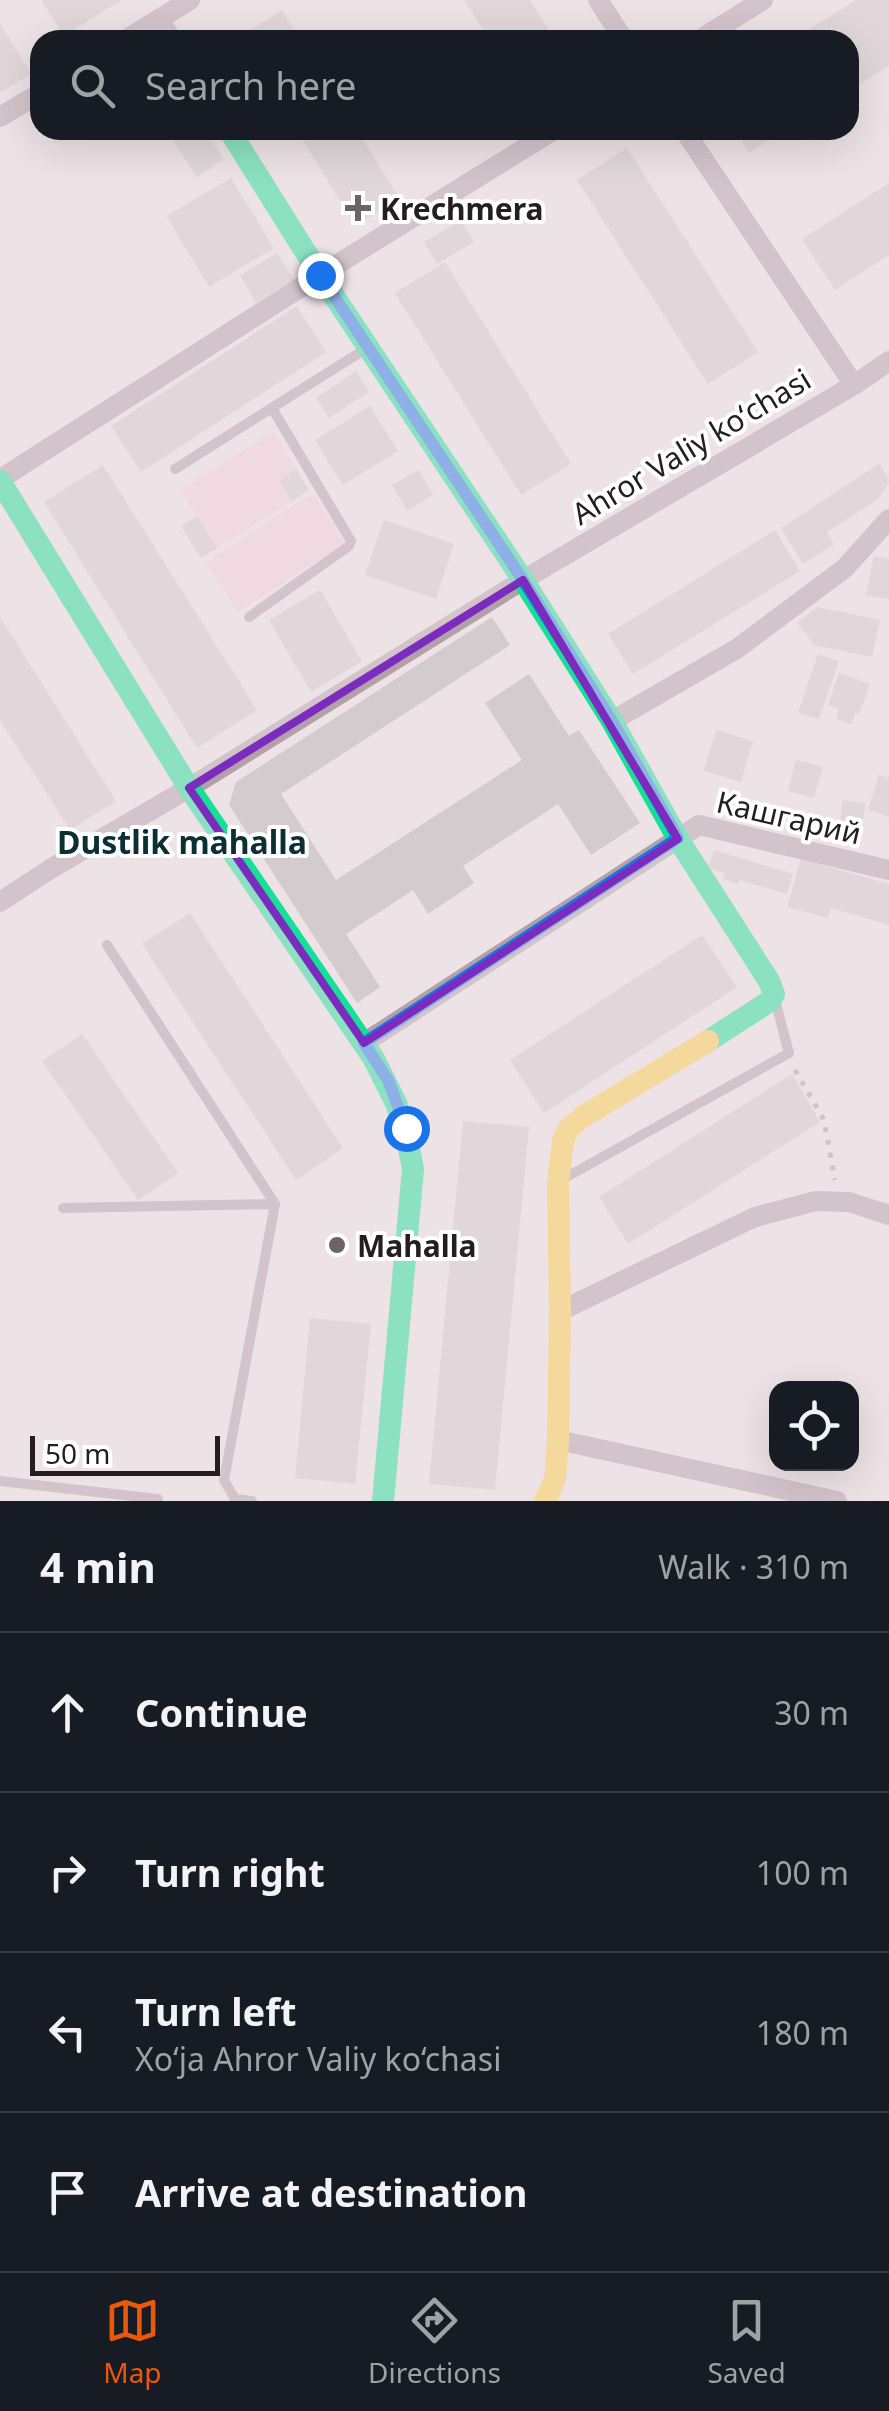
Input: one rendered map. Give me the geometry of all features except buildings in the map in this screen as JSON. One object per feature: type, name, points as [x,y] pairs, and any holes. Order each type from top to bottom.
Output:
[{"type":"street","points":[[141,30],[190,0]]},
{"type":"street","points":[[598,0],[618,30]]},
{"type":"street","points":[[715,30],[763,0]]},
{"type":"street","points":[[159,19],[166,30]]},
{"type":"street","points":[[0,117],[30,99]]},
{"type":"street","points":[[234,140],[523,580],[612,721],[774,994],[758,1010],[569,1128],[558,1182],[558,1440],[554,1479],[545,1501]]},
{"type":"street","points":[[384,1501],[412,1169],[406,1128],[388,1080],[189,788],[14,514],[0,480],[538,140]]},
{"type":"street","points":[[691,140],[854,385]]},
{"type":"street","name":"Ahror Valiy koʻchasi","points":[[0,902],[523,580],[889,361]]},
{"type":"street","points":[[612,721],[738,648],[845,568],[889,520]]},
{"type":"street","name":"Кашгарий","points":[[678,838],[699,825],[889,870]]},
{"type":"street","points":[[364,1043],[678,838]]},
{"type":"street","points":[[560,1312],[754,1218],[816,1201],[849,1202],[889,1215]]},
{"type":"street","points":[[558,1440],[838,1501]]},
{"type":"lane","points":[[175,469],[368,348]]},
{"type":"lane","points":[[249,617],[351,541],[272,408]]},
{"type":"lane","points":[[108,945],[276,1204],[224,1480],[235,1499],[252,1501]]},
{"type":"lane","points":[[558,1182],[788,1053],[774,994]]},
{"type":"lane","points":[[63,1208],[276,1204]]},
{"type":"lane","points":[[0,1481],[158,1499]]},
{"type":"path","points":[[786,1054],[824,1120],[840,1202]]},
{"type":"highlighted area","points":[[523,580],[678,839],[364,1043],[189,788]]},
{"type":"shaded area","points":[[273,432],[296,469],[279,481],[292,501],[217,548],[181,490]]},
{"type":"shaded area","points":[[313,493],[345,543],[238,612],[206,562]]},
{"type":"traffic: fast","points":[[235,140],[523,580],[612,721],[678,839],[769,981],[774,994],[770,1001],[708,1041]]},
{"type":"traffic: fast","points":[[0,481],[189,788],[374,1059],[396,1103],[413,1169],[383,1501]]},
{"type":"traffic: slow","points":[[545,1501],[555,1479],[558,1440],[558,1183],[563,1141],[569,1128],[584,1116],[708,1041]]},
{"type":"place","name":"Krechmera","points":[[358,208]]},
{"type":"place","name":"Mahalla","points":[[337,1245]]},
{"type":"district","name":"Dustlik mahalla","points":[[182,841]]},
{"type":"route","points":[[320,275],[523,580],[612,721],[678,838],[364,1043],[388,1080],[406,1128]]}]
